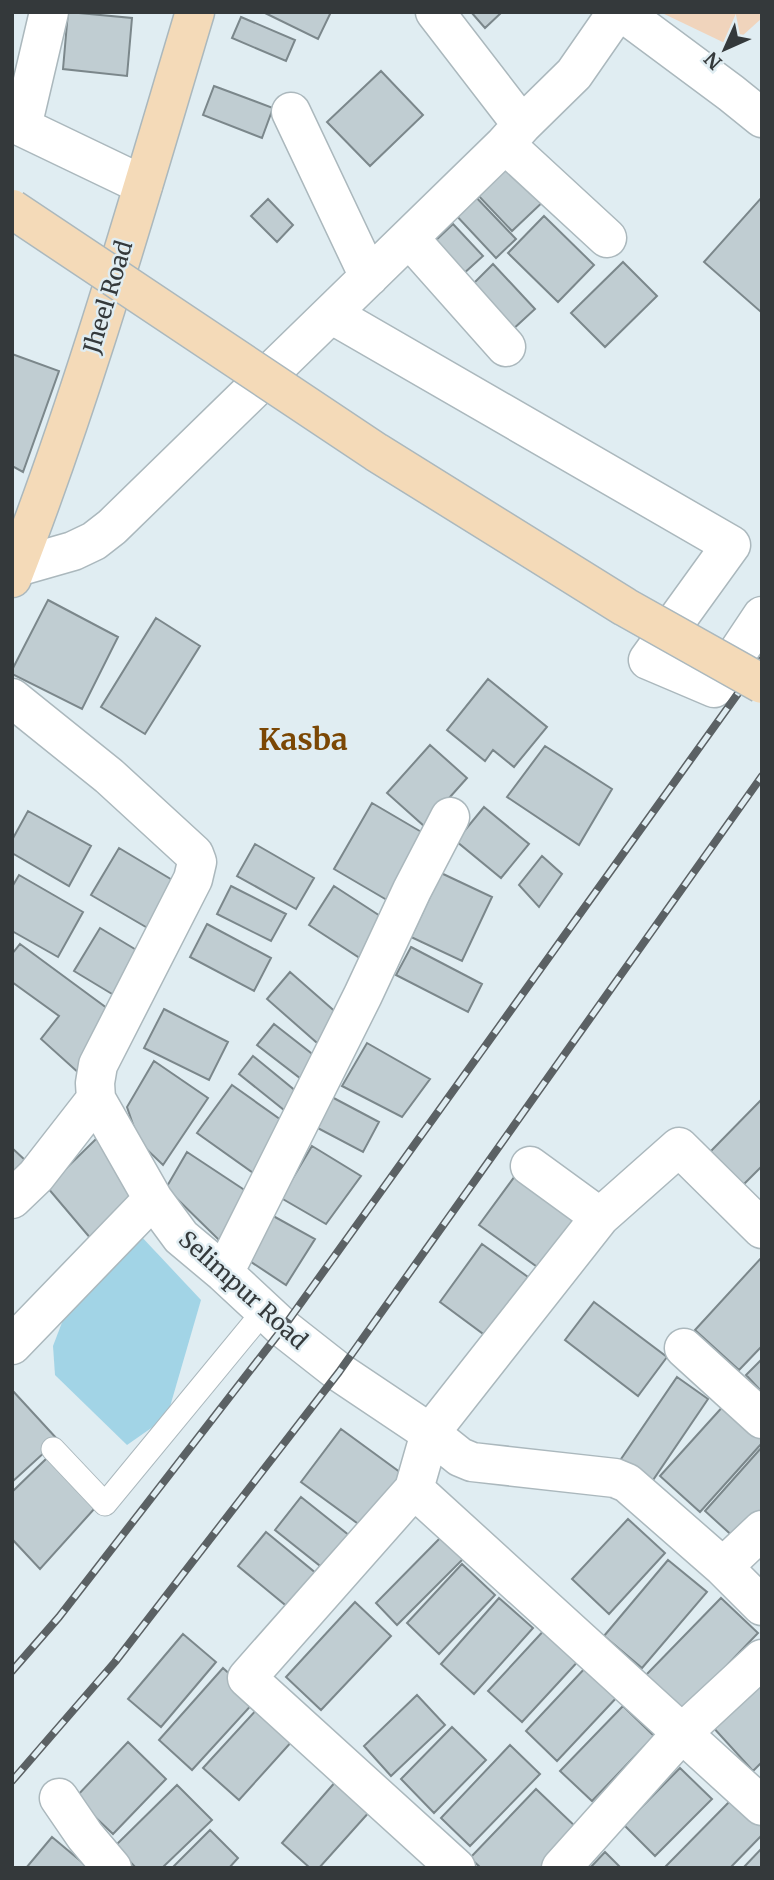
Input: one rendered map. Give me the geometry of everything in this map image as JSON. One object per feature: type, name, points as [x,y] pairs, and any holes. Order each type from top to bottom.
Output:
[{"type":"main road","name":"Jheel Road","points":[[15,573],[87,363],[195,12]]},
{"type":"main road","points":[[12,209],[376,452],[625,607],[762,684]]},
{"type":"street","points":[[49,12],[22,127],[143,185]]},
{"type":"street","points":[[435,12],[513,135],[607,237]]},
{"type":"street","points":[[15,573],[94,541],[112,527],[574,74],[620,12],[762,118]]},
{"type":"street","points":[[290,112],[369,277]]},
{"type":"street","points":[[409,238],[506,347]]},
{"type":"street","points":[[331,314],[731,545],[648,660],[714,688],[762,615]]},
{"type":"street","points":[[12,698],[108,776],[194,854],[197,862],[193,879],[98,1065],[96,1099],[36,1176],[12,1199]]},
{"type":"street","points":[[224,1273],[450,817]]},
{"type":"street","name":"Selimpur Road","points":[[96,1099],[153,1199],[181,1237],[283,1328],[339,1372],[430,1433],[460,1457],[472,1462],[615,1478],[627,1483],[723,1567],[762,1606]]},
{"type":"street","points":[[456,1868],[247,1678],[414,1489],[430,1433],[600,1217],[679,1147],[762,1229]]},
{"type":"street","points":[[530,1166],[600,1217]]},
{"type":"street","points":[[12,1345],[153,1199]]},
{"type":"street","points":[[684,1348],[762,1419]]},
{"type":"street","points":[[414,1489],[762,1806]]},
{"type":"street","points":[[723,1567],[762,1530]]},
{"type":"street","points":[[561,1868],[681,1734],[762,1660]]},
{"type":"street","points":[[59,1798],[85,1836],[112,1868]]},
{"type":"lane","points":[[53,1449],[104,1504],[264,1311]]},
{"type":"shaded area","points":[[660,12],[762,12],[762,18],[731,46]]},
{"type":"water","points":[[139,1234],[201,1300],[167,1417],[127,1445],[55,1375],[53,1346],[74,1291]]},
{"type":"building","points":[[68,12],[132,18],[127,76],[63,69]]},
{"type":"building","points":[[263,12],[331,12],[318,39]]},
{"type":"building","points":[[471,12],[502,12],[485,28]]},
{"type":"building","points":[[241,17],[295,40],[286,61],[232,38]]},
{"type":"building","points":[[381,71],[423,115],[370,166],[327,122]]},
{"type":"building","points":[[214,86],[273,108],[262,138],[203,115]]},
{"type":"building","points":[[510,157],[548,197],[512,231],[475,192]]},
{"type":"building","points":[[472,193],[516,239],[496,258],[453,212]]},
{"type":"building","points":[[762,197],[762,311],[761,312],[704,262]]},
{"type":"building","points":[[268,199],[293,225],[277,242],[251,216]]},
{"type":"building","points":[[544,216],[594,265],[558,302],[508,253]]},
{"type":"building","points":[[453,224],[483,256],[462,275],[433,243]]},
{"type":"building","points":[[623,262],[657,296],[605,347],[571,313]]},
{"type":"building","points":[[493,264],[535,309],[511,331],[470,287]]},
{"type":"building","points":[[12,354],[59,371],[23,472],[12,466]]},
{"type":"building","points":[[48,600],[118,637],[82,709],[12,674]]},
{"type":"building","points":[[156,618],[200,646],[145,734],[101,707]]},
{"type":"building","points":[[488,679],[547,727],[514,767],[493,750],[485,761],[447,730]]},
{"type":"building","points":[[430,745],[467,778],[424,826],[387,793]]},
{"type":"building","points":[[545,746],[612,789],[579,845],[507,797]]},
{"type":"building","points":[[372,803],[430,837],[392,903],[334,869]]},
{"type":"building","points":[[484,807],[529,844],[501,878],[456,841]]},
{"type":"building","points":[[28,811],[91,846],[69,886],[12,853],[12,840]]},
{"type":"building","points":[[255,844],[314,878],[296,909],[237,876]]},
{"type":"building","points":[[119,848],[179,884],[151,930],[91,895]]},
{"type":"building","points":[[542,856],[562,874],[539,907],[519,885]]},
{"type":"building","points":[[441,873],[492,897],[462,961],[411,937]]},
{"type":"building","points":[[19,875],[83,912],[58,957],[12,931],[12,887]]},
{"type":"building","points":[[231,886],[286,914],[271,941],[217,914]]},
{"type":"building","points":[[334,886],[394,925],[369,964],[309,925]]},
{"type":"building","points":[[207,924],[271,958],[254,991],[190,957]]},
{"type":"building","points":[[100,928],[143,954],[117,997],[74,971]]},
{"type":"building","points":[[20,944],[119,1017],[81,1075],[41,1039],[59,1016],[12,982],[12,954]]},
{"type":"building","points":[[411,947],[482,984],[468,1012],[396,975]]},
{"type":"building","points":[[290,972],[347,1022],[324,1049],[267,999]]},
{"type":"building","points":[[164,1009],[228,1042],[209,1080],[144,1048]]},
{"type":"building","points":[[274,1024],[325,1064],[309,1085],[257,1045]]},
{"type":"building","points":[[367,1043],[430,1079],[402,1117],[342,1086]]},
{"type":"building","points":[[253,1056],[303,1097],[289,1114],[239,1074]]},
{"type":"building","points":[[154,1061],[208,1098],[163,1165],[139,1142],[127,1107]]},
{"type":"building","points":[[232,1085],[291,1127],[256,1175],[197,1133]]},
{"type":"building","points":[[328,1095],[379,1122],[363,1152],[312,1125]]},
{"type":"building","points":[[762,1099],[762,1166],[742,1186],[709,1153]]},
{"type":"building","points":[[97,1138],[141,1202],[97,1246],[47,1187]]},
{"type":"building","points":[[312,1146],[361,1176],[326,1224],[281,1198]]},
{"type":"building","points":[[12,1148],[25,1160],[12,1174]]},
{"type":"building","points":[[187,1152],[249,1193],[219,1240],[166,1188]]},
{"type":"building","points":[[515,1176],[582,1225],[547,1274],[479,1225]]},
{"type":"building","points":[[266,1212],[315,1239],[286,1285],[242,1256]]},
{"type":"building","points":[[482,1244],[528,1277],[486,1336],[440,1302]]},
{"type":"building","points":[[762,1257],[762,1346],[739,1370],[695,1330]]},
{"type":"building","points":[[594,1302],[667,1357],[638,1396],[565,1340]]},
{"type":"building","points":[[762,1359],[762,1392],[746,1375]]},
{"type":"building","points":[[677,1377],[708,1399],[651,1483],[619,1462]]},
{"type":"building","points":[[12,1390],[58,1440],[12,1482]]},
{"type":"building","points":[[726,1403],[762,1436],[762,1443],[700,1512],[660,1476]]},
{"type":"building","points":[[341,1429],[412,1481],[372,1534],[301,1482]]},
{"type":"building","points":[[762,1447],[762,1512],[737,1540],[705,1511]]},
{"type":"building","points":[[47,1458],[95,1508],[40,1569],[12,1539],[12,1492]]},
{"type":"building","points":[[301,1497],[355,1540],[329,1573],[275,1530]]},
{"type":"building","points":[[628,1519],[665,1553],[609,1614],[572,1579]]},
{"type":"building","points":[[266,1532],[323,1579],[295,1613],[238,1566]]},
{"type":"building","points":[[445,1533],[467,1555],[397,1625],[376,1603]]},
{"type":"building","points":[[668,1560],[707,1592],[642,1668],[604,1636]]},
{"type":"building","points":[[462,1564],[495,1595],[439,1654],[407,1623]]},
{"type":"building","points":[[499,1598],[533,1628],[474,1694],[441,1664]]},
{"type":"building","points":[[721,1598],[758,1633],[682,1712],[645,1676]]},
{"type":"building","points":[[355,1602],[391,1636],[321,1710],[286,1677]]},
{"type":"building","points":[[548,1626],[582,1657],[522,1722],[488,1691]]},
{"type":"building","points":[[183,1634],[216,1662],[161,1727],[128,1699]]},
{"type":"building","points":[[587,1666],[619,1695],[557,1761],[526,1731]]},
{"type":"building","points":[[223,1668],[257,1699],[192,1770],[159,1740]]},
{"type":"building","points":[[762,1678],[762,1762],[753,1771],[711,1725]]},
{"type":"building","points":[[417,1695],[445,1725],[391,1776],[364,1746]]},
{"type":"building","points":[[623,1706],[654,1736],[592,1801],[560,1771]]},
{"type":"building","points":[[259,1707],[294,1739],[239,1800],[203,1768]]},
{"type":"building","points":[[452,1727],[486,1760],[434,1813],[401,1779]]},
{"type":"building","points":[[128,1742],[166,1779],[113,1834],[75,1798]]},
{"type":"building","points":[[510,1745],[540,1774],[470,1846],[441,1818]]},
{"type":"building","points":[[680,1768],[712,1799],[655,1856],[624,1825]]},
{"type":"building","points":[[337,1780],[371,1810],[319,1868],[310,1868],[282,1843]]},
{"type":"building","points":[[177,1785],[212,1820],[162,1868],[136,1868],[115,1846]]},
{"type":"building","points":[[536,1789],[578,1829],[542,1868],[481,1868],[470,1858]]},
{"type":"building","points":[[733,1798],[762,1826],[762,1835],[730,1868],[668,1868],[666,1866]]},
{"type":"building","points":[[210,1830],[238,1858],[229,1868],[172,1868]]},
{"type":"building","points":[[52,1837],[89,1868],[26,1868]]},
{"type":"building","points":[[762,1848],[762,1868],[743,1868]]},
{"type":"building","points":[[605,1852],[621,1868],[590,1868]]},
{"type":"railway","points":[[12,1671],[59,1617],[283,1328],[762,660]]},
{"type":"railway","points":[[12,1781],[115,1662],[339,1372],[762,776]]},
{"type":"district","name":"Kasba","points":[[303,740]]}]
